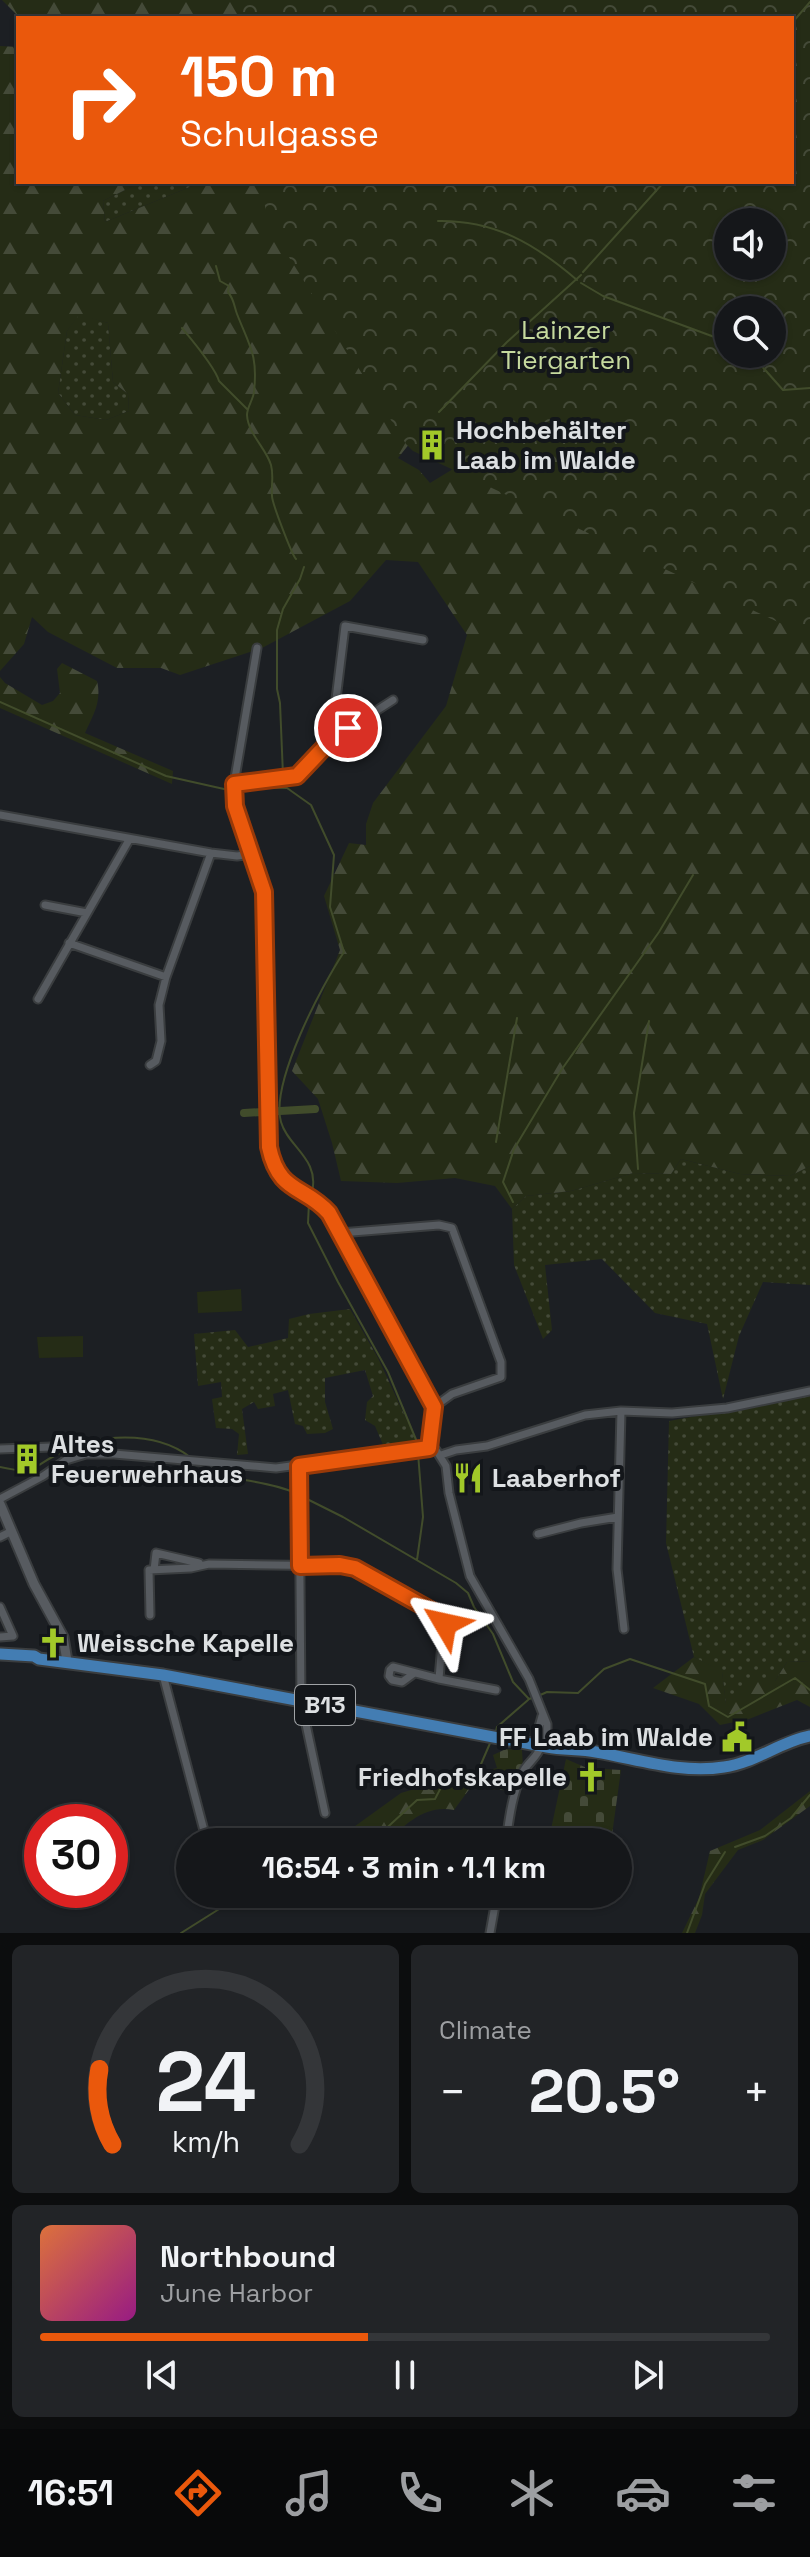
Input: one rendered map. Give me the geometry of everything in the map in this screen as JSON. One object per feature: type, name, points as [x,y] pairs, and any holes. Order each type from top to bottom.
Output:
[{"type":"main road","name":"B13","points":[[0,1654],[163,1675],[624,1763],[635,1761],[700,1769],[726,1767],[810,1736]]},
{"type":"main road","name":"B13","points":[[0,1660],[33,1662],[39,1659]]},
{"type":"street","points":[[331,740],[345,626],[423,640]]},
{"type":"street","points":[[257,648],[234,784],[235,806],[264,892],[269,1147],[272,1161],[287,1183],[321,1204],[340,1233],[434,1407],[429,1448]]},
{"type":"street","points":[[234,784],[297,776],[331,740],[393,700]]},
{"type":"street","points":[[0,815],[211,853],[252,854]]},
{"type":"street","points":[[38,999],[129,840]]},
{"type":"street","points":[[150,1065],[156,1061],[161,1041],[159,1005],[166,977],[211,853]]},
{"type":"street","points":[[45,905],[87,913]]},
{"type":"street","points":[[69,943],[166,977]]},
{"type":"street","points":[[340,1233],[439,1225],[452,1228],[501,1362],[501,1377],[452,1394],[434,1407]]},
{"type":"street","points":[[441,1455],[487,1446],[585,1415],[727,1408],[810,1391]]},
{"type":"street","points":[[621,1411],[617,1569],[624,1629]]},
{"type":"street","points":[[0,1449],[51,1447]]},
{"type":"street","points":[[67,1661],[63,1637],[34,1584],[0,1502],[76,1456],[114,1454],[276,1468],[429,1448],[441,1455],[446,1466],[449,1493],[470,1576],[529,1679],[547,1724],[544,1747],[523,1772],[509,1828]]},
{"type":"street","points":[[299,1466],[301,1701],[325,1813]]},
{"type":"street","points":[[538,1534],[618,1517]]},
{"type":"street","points":[[0,1537],[12,1531]]},
{"type":"street","points":[[154,1570],[156,1553],[189,1563],[340,1565],[355,1568],[441,1616],[445,1624],[439,1679]]},
{"type":"street","points":[[150,1615],[149,1570],[209,1564]]},
{"type":"street","points":[[0,1607],[13,1636],[0,1637]]},
{"type":"street","points":[[413,1674],[496,1690]]},
{"type":"street","points":[[163,1675],[203,1828]]},
{"type":"street","points":[[542,1716],[544,1747]]},
{"type":"street","points":[[490,1933],[494,1908]]},
{"type":"green space","points":[[2,0],[681,0],[656,16],[18,16]]},
{"type":"green space","name":"Lainzer Tiergarten","points":[[240,0],[810,0],[810,637],[413,451],[267,222],[262,184],[794,184],[794,16],[242,16]]},
{"type":"green space","points":[[0,46],[16,47],[16,184],[137,184],[103,201],[105,222],[197,184],[272,184],[410,443],[398,458],[419,470],[430,483],[453,469],[714,360],[714,368],[778,368],[810,377],[810,1166],[790,1176],[740,1174],[681,1159],[671,1174],[633,1173],[571,1191],[526,1196],[512,1209],[495,1186],[455,1178],[397,1183],[341,1181],[318,1099],[292,1071],[340,950],[324,896],[349,843],[366,845],[366,824],[373,803],[446,706],[467,635],[418,562],[386,560],[350,601],[262,648],[180,675],[161,668],[117,668],[48,632],[32,617],[24,644],[0,671]],"holes":[[[79,315],[108,323],[113,382],[128,394],[129,411],[106,420],[75,415],[58,393],[67,331]]]},
{"type":"green space","points":[[137,184],[197,184],[105,222],[103,201]]},
{"type":"green space","points":[[79,314],[108,323],[113,382],[128,394],[129,411],[106,420],[75,415],[58,393],[67,331]]},
{"type":"green space","points":[[62,663],[97,681],[98,702],[85,733],[173,771],[172,784],[0,708],[0,677],[42,705],[53,701],[60,693],[57,669]]},
{"type":"green space","points":[[681,1159],[740,1174],[790,1176],[810,1166],[810,1285],[763,1282],[739,1336],[723,1399],[707,1324],[655,1313],[602,1259],[545,1265],[552,1330],[543,1339],[514,1265],[512,1209],[526,1196],[571,1191],[633,1173],[671,1174]]},
{"type":"green space","points":[[241,1289],[242,1311],[198,1313],[197,1292]]},
{"type":"green space","points":[[350,1309],[378,1358],[416,1440],[384,1447],[375,1426],[365,1420],[367,1402],[373,1396],[365,1370],[325,1378],[325,1402],[333,1429],[325,1433],[307,1434],[303,1426],[295,1424],[288,1390],[273,1394],[275,1406],[258,1409],[254,1402],[242,1409],[248,1454],[237,1455],[239,1434],[232,1429],[216,1428],[212,1399],[222,1397],[221,1382],[198,1386],[194,1334],[235,1330],[248,1347],[288,1338],[289,1319]]},
{"type":"green space","points":[[83,1336],[83,1357],[39,1358],[37,1337]]},
{"type":"green space","points":[[810,1395],[810,1661],[787,1662],[775,1681],[726,1705],[722,1672],[694,1657],[666,1543],[669,1421]]},
{"type":"green space","points":[[694,1657],[722,1671],[726,1704],[749,1682],[775,1681],[787,1662],[810,1661],[810,1707],[797,1700],[749,1719],[720,1725],[699,1704],[653,1688]]},
{"type":"green space","points":[[506,1749],[522,1750],[523,1767],[513,1791],[488,1789],[485,1777],[490,1775],[489,1770],[497,1768],[493,1755]]},
{"type":"green space","points":[[566,1759],[587,1768],[621,1770],[613,1828],[551,1828]]},
{"type":"green space","points":[[485,1768],[454,1810],[425,1813],[402,1828],[352,1828],[401,1793]]},
{"type":"green space","points":[[810,1791],[810,1806],[763,1840],[738,1850],[705,1894],[695,1933],[682,1933],[699,1898],[710,1851],[760,1830]]},
{"type":"waterway","points":[[794,21],[810,2]]},
{"type":"waterway","points":[[583,272],[662,184]]},
{"type":"waterway","points":[[438,221],[478,225],[513,237],[546,255],[577,280]]},
{"type":"waterway","points":[[216,266],[220,281],[229,286],[228,292],[252,352],[255,379],[247,412],[248,422],[271,465],[273,501],[296,559]]},
{"type":"waterway","points":[[439,412],[507,342],[581,275]]},
{"type":"waterway","points":[[581,283],[603,296],[714,337]]},
{"type":"waterway","points":[[182,328],[208,361],[219,381],[247,409]]},
{"type":"waterway","points":[[763,368],[783,390],[810,388]]},
{"type":"waterway","points":[[283,775],[277,689],[277,630],[283,609],[304,567]]},
{"type":"waterway","points":[[0,702],[166,776],[224,789]]},
{"type":"waterway","points":[[249,787],[287,788],[311,805],[334,855],[330,907],[344,952],[300,1035],[283,1084],[280,1105],[285,1131],[312,1171],[312,1192]]},
{"type":"waterway","points":[[513,1202],[503,1182],[514,1149],[562,1069],[659,932],[693,875]]},
{"type":"waterway","points":[[496,1142],[517,1018]]},
{"type":"waterway","points":[[638,1169],[634,1113],[649,1021]]},
{"type":"waterway","points":[[244,1113],[315,1109]]},
{"type":"waterway","points":[[309,1203],[308,1223],[388,1372],[417,1442]]},
{"type":"waterway","points":[[0,1467],[27,1470],[73,1447],[125,1438],[160,1442],[190,1457]]},
{"type":"waterway","points":[[417,1560],[423,1517],[418,1453]]},
{"type":"waterway","points":[[199,1464],[220,1474],[295,1493]]},
{"type":"waterway","points":[[301,1496],[343,1517],[468,1593],[493,1634],[513,1682],[529,1699],[532,1698]]},
{"type":"waterway","points":[[538,1696],[547,1692],[578,1693],[604,1669],[630,1659],[705,1684],[709,1706],[728,1717],[795,1678],[810,1690]]},
{"type":"waterway","points":[[496,1731],[528,1700]]},
{"type":"waterway","points":[[387,1828],[417,1800],[435,1799],[447,1776],[478,1771],[491,1741]]},
{"type":"waterway","points":[[735,1847],[765,1836],[791,1818],[810,1795]]},
{"type":"waterway","points":[[687,1933],[705,1884],[725,1852]]},
{"type":"waterway","points":[[181,1933],[221,1908]]},
{"type":"place","name":"Hochbehälter Laab im Walde","points":[[432,445]]},
{"type":"place","name":"Altes Feuerwehrhaus","points":[[27,1459]]},
{"type":"place","name":"Laaberhof","points":[[468,1478]]},
{"type":"place","name":"Weissche Kapelle","points":[[53,1643]]},
{"type":"place","name":"FF Laab im Walde","points":[[737,1737]]},
{"type":"place","name":"Friedhofskapelle","points":[[591,1777]]},
{"type":"route","points":[[348,728],[331,740],[297,776],[234,784],[235,806],[264,892],[269,1147],[272,1161],[287,1183],[321,1204],[329,1213],[434,1407],[434,1414],[429,1448],[299,1466],[300,1566],[340,1565],[355,1568],[441,1616],[445,1624]]}]
